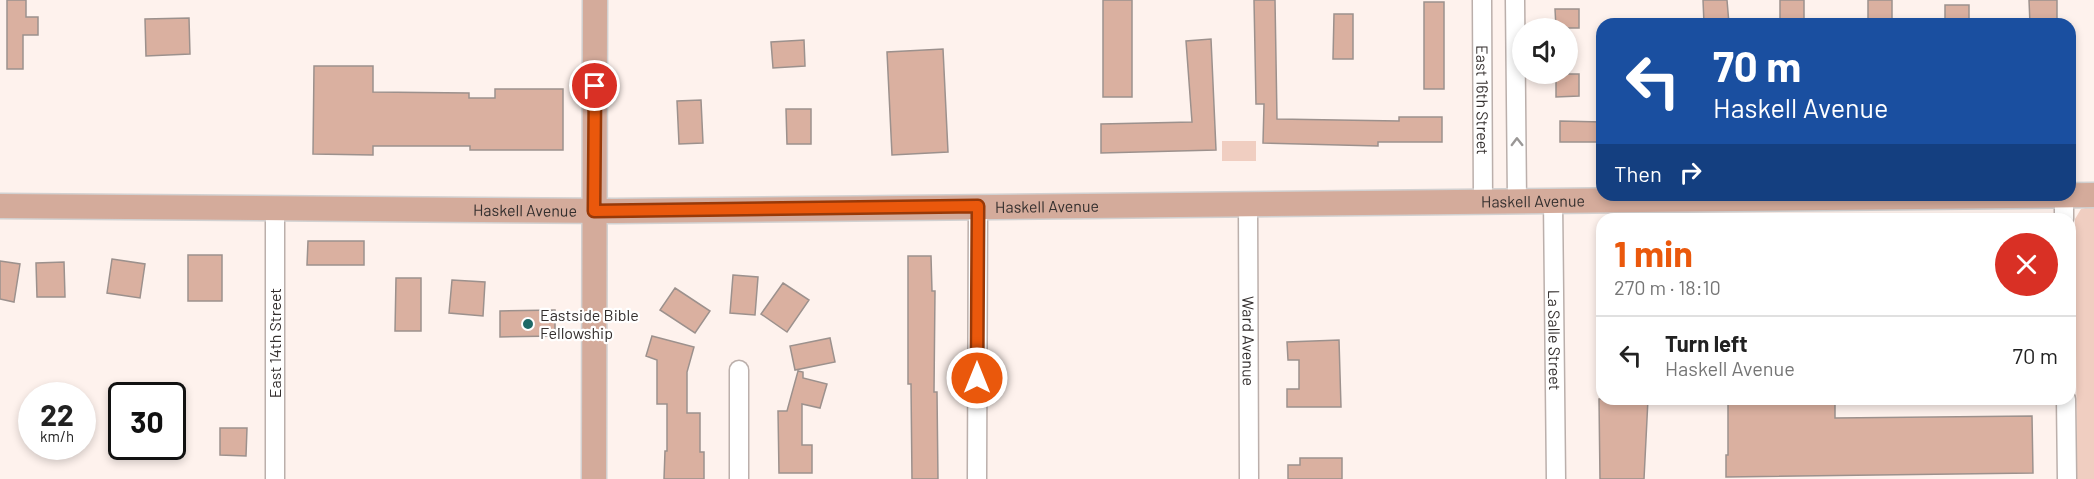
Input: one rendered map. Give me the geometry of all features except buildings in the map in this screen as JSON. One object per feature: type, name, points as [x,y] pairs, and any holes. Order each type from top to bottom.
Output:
[{"type":"main road","points":[[594,479],[596,0]]},
{"type":"main road","name":"Haskell Avenue","points":[[2076,195],[2094,195]]},
{"type":"main road","name":"Haskell Avenue","points":[[0,207],[594,211],[1596,200]]},
{"type":"street","name":"East 16th Street","points":[[1482,0],[1484,201]]},
{"type":"street","name":"East 16th Street","points":[[1515,0],[1517,200]]},
{"type":"street","name":"La Salle Street","points":[[1553,200],[1556,479]]},
{"type":"street","name":"Ward Avenue","points":[[1248,203],[1250,479]]},
{"type":"street","points":[[977,479],[978,206]]},
{"type":"street","name":"East 14th Street","points":[[274,479],[275,208]]},
{"type":"street","points":[[739,370],[739,479]]},
{"type":"street","points":[[2066,405],[2067,479]]},
{"type":"shaded area","points":[[1222,141],[1256,141],[1256,161],[1222,161]]},
{"type":"shaded area","points":[[2094,206],[2094,479],[2077,479],[2076,217],[2081,209]]},
{"type":"place","name":"Eastside Bible Fellowship","points":[[528,324]]},
{"type":"route","points":[[595,86],[594,211],[978,206],[977,378]]}]
